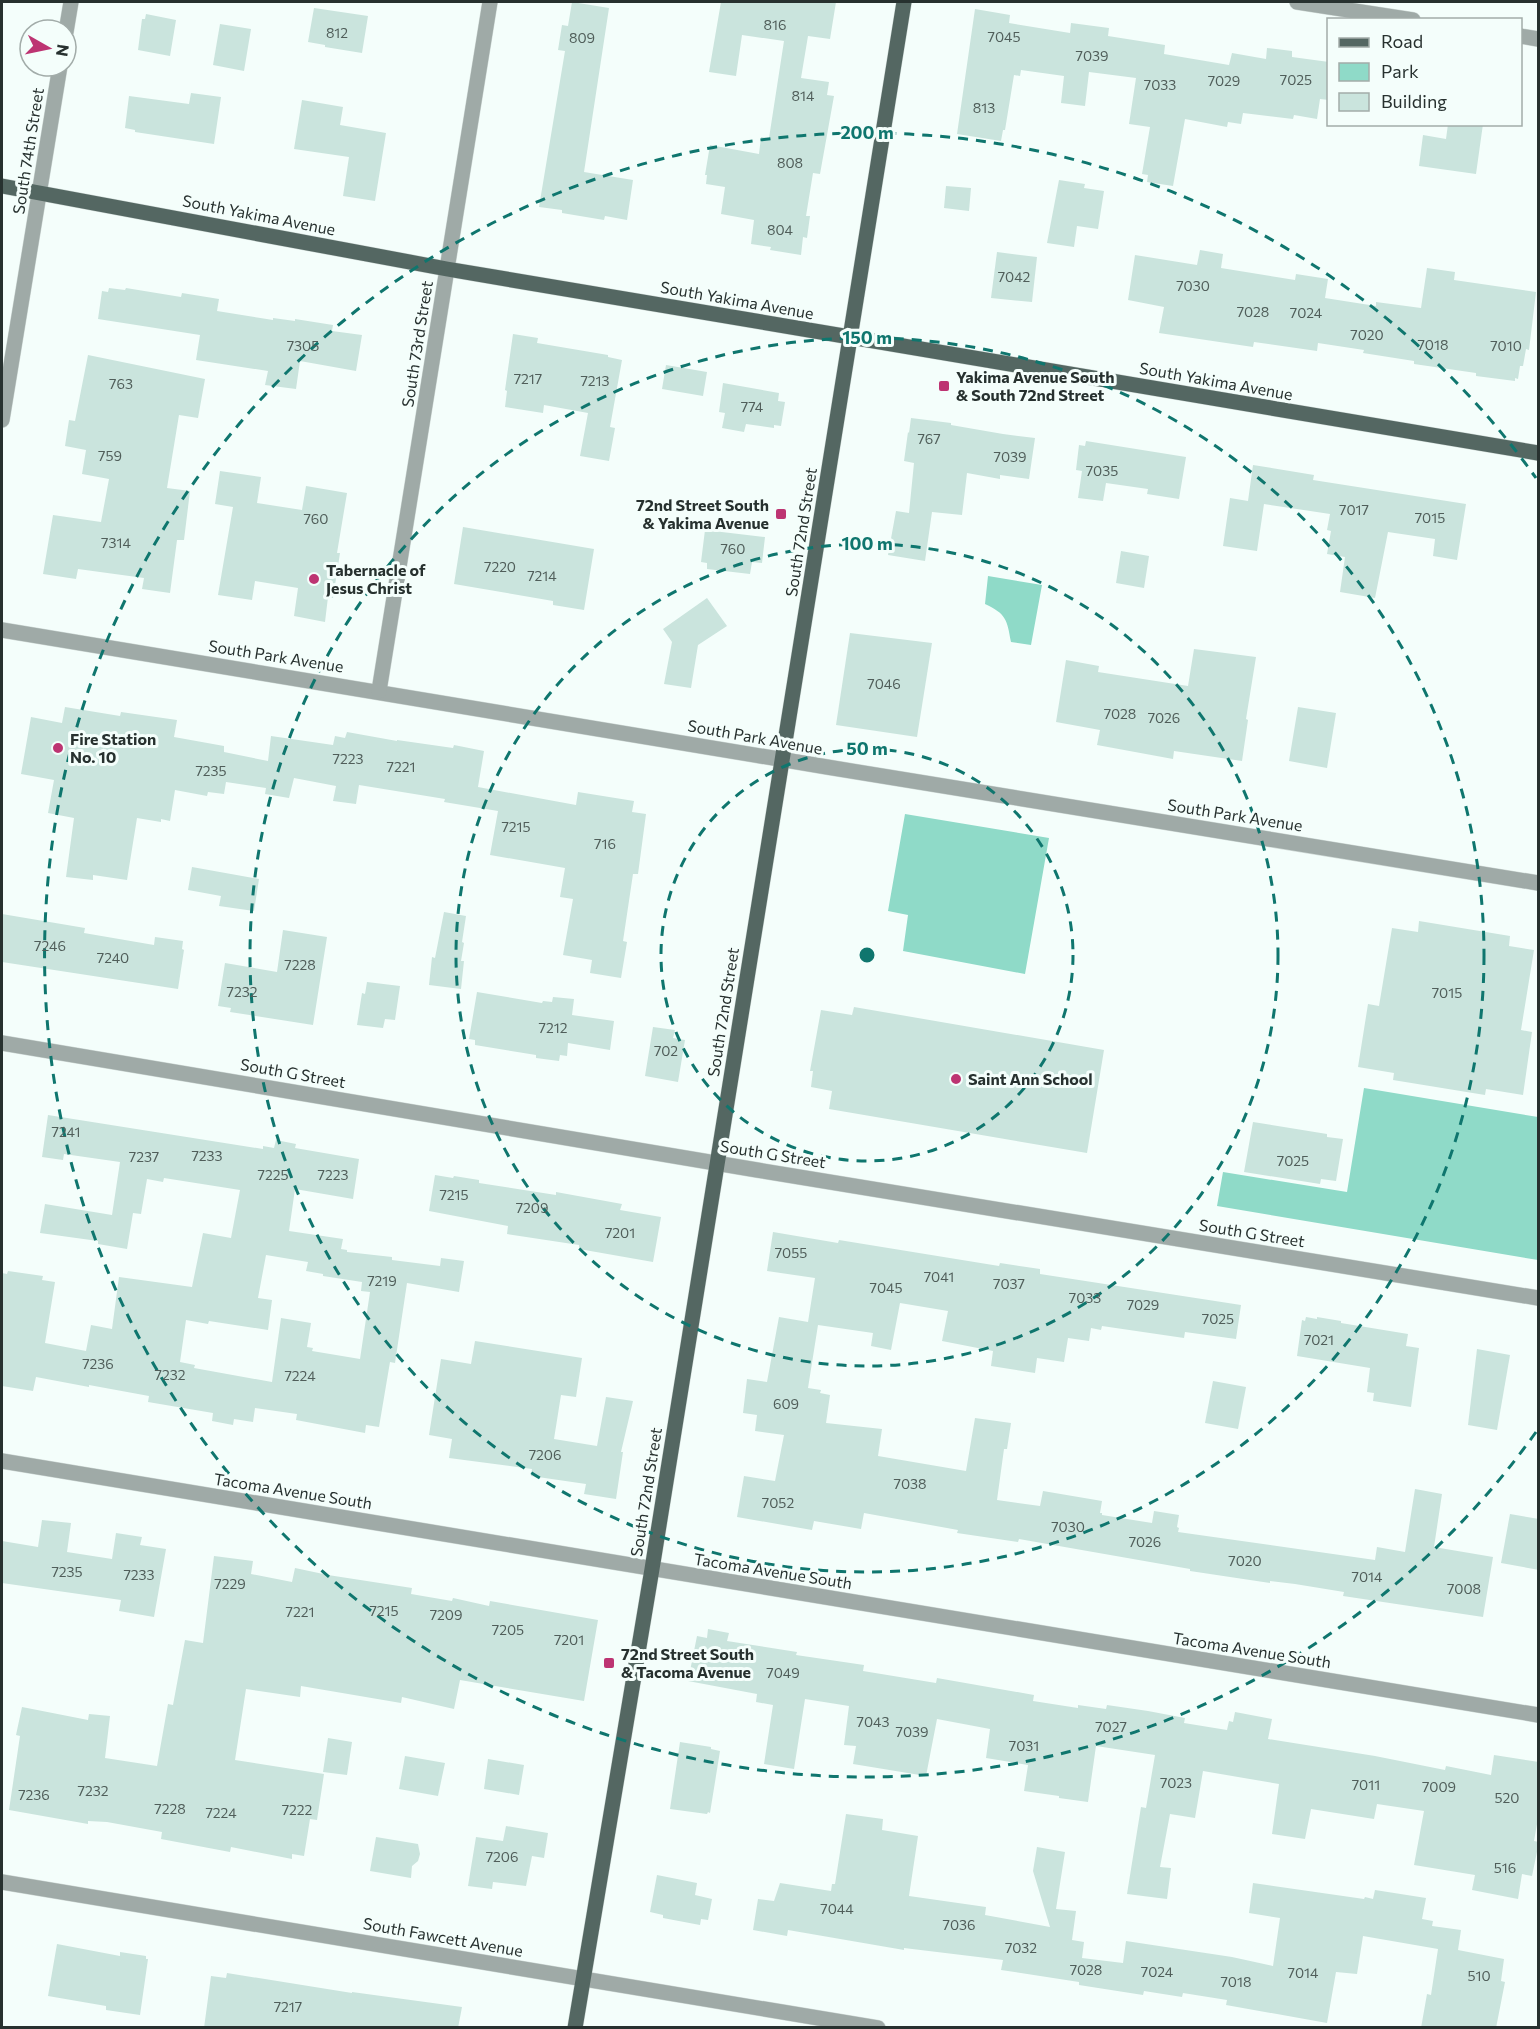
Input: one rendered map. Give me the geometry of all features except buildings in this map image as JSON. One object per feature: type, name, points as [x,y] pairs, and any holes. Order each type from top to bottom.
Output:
[{"type":"main road","name":"South 72nd Street","points":[[575,2028],[652,1569],[904,2]]},
{"type":"main road","name":"South Yakima Avenue","points":[[2,186],[447,269],[1539,453]]},
{"type":"street","points":[[68,18],[71,2]]},
{"type":"street","name":"South 73rd Street","points":[[379,692],[490,2]]},
{"type":"street","points":[[1298,2],[1400,18]]},
{"type":"street","points":[[1522,36],[1539,39]]},
{"type":"street","name":"South 74th Street","points":[[2,420],[58,78]]},
{"type":"street","name":"South Park Avenue","points":[[2,630],[1539,883]]},
{"type":"street","name":"South G Street","points":[[2,1042],[717,1163],[1539,1298]]},
{"type":"street","name":"Tacoma Avenue South","points":[[2,1461],[1539,1715]]},
{"type":"street","name":"South Fawcett Avenue","points":[[2,1882],[878,2028]]},
{"type":"green space","points":[[988,576],[1042,585],[1031,645],[1011,642],[1004,618],[985,604]]},
{"type":"green space","points":[[905,814],[1049,838],[1025,974],[903,951],[908,915],[888,911]]},
{"type":"green space","points":[[1364,1088],[1538,1117],[1538,1260],[1217,1206],[1223,1172],[1347,1192]]},
{"type":"place","name":"Yakima Avenue South & South 72nd Street","points":[[944,386]]},
{"type":"place","name":"72nd Street South & Yakima Avenue","points":[[781,514]]},
{"type":"place","name":"Tabernacle of Jesus Christ","points":[[314,579]]},
{"type":"place","name":"Fire Station No. 10","points":[[58,748]]},
{"type":"place","name":"Saint Ann School","points":[[956,1079]]},
{"type":"place","name":"72nd Street South & Tacoma Avenue","points":[[609,1663]]}]
